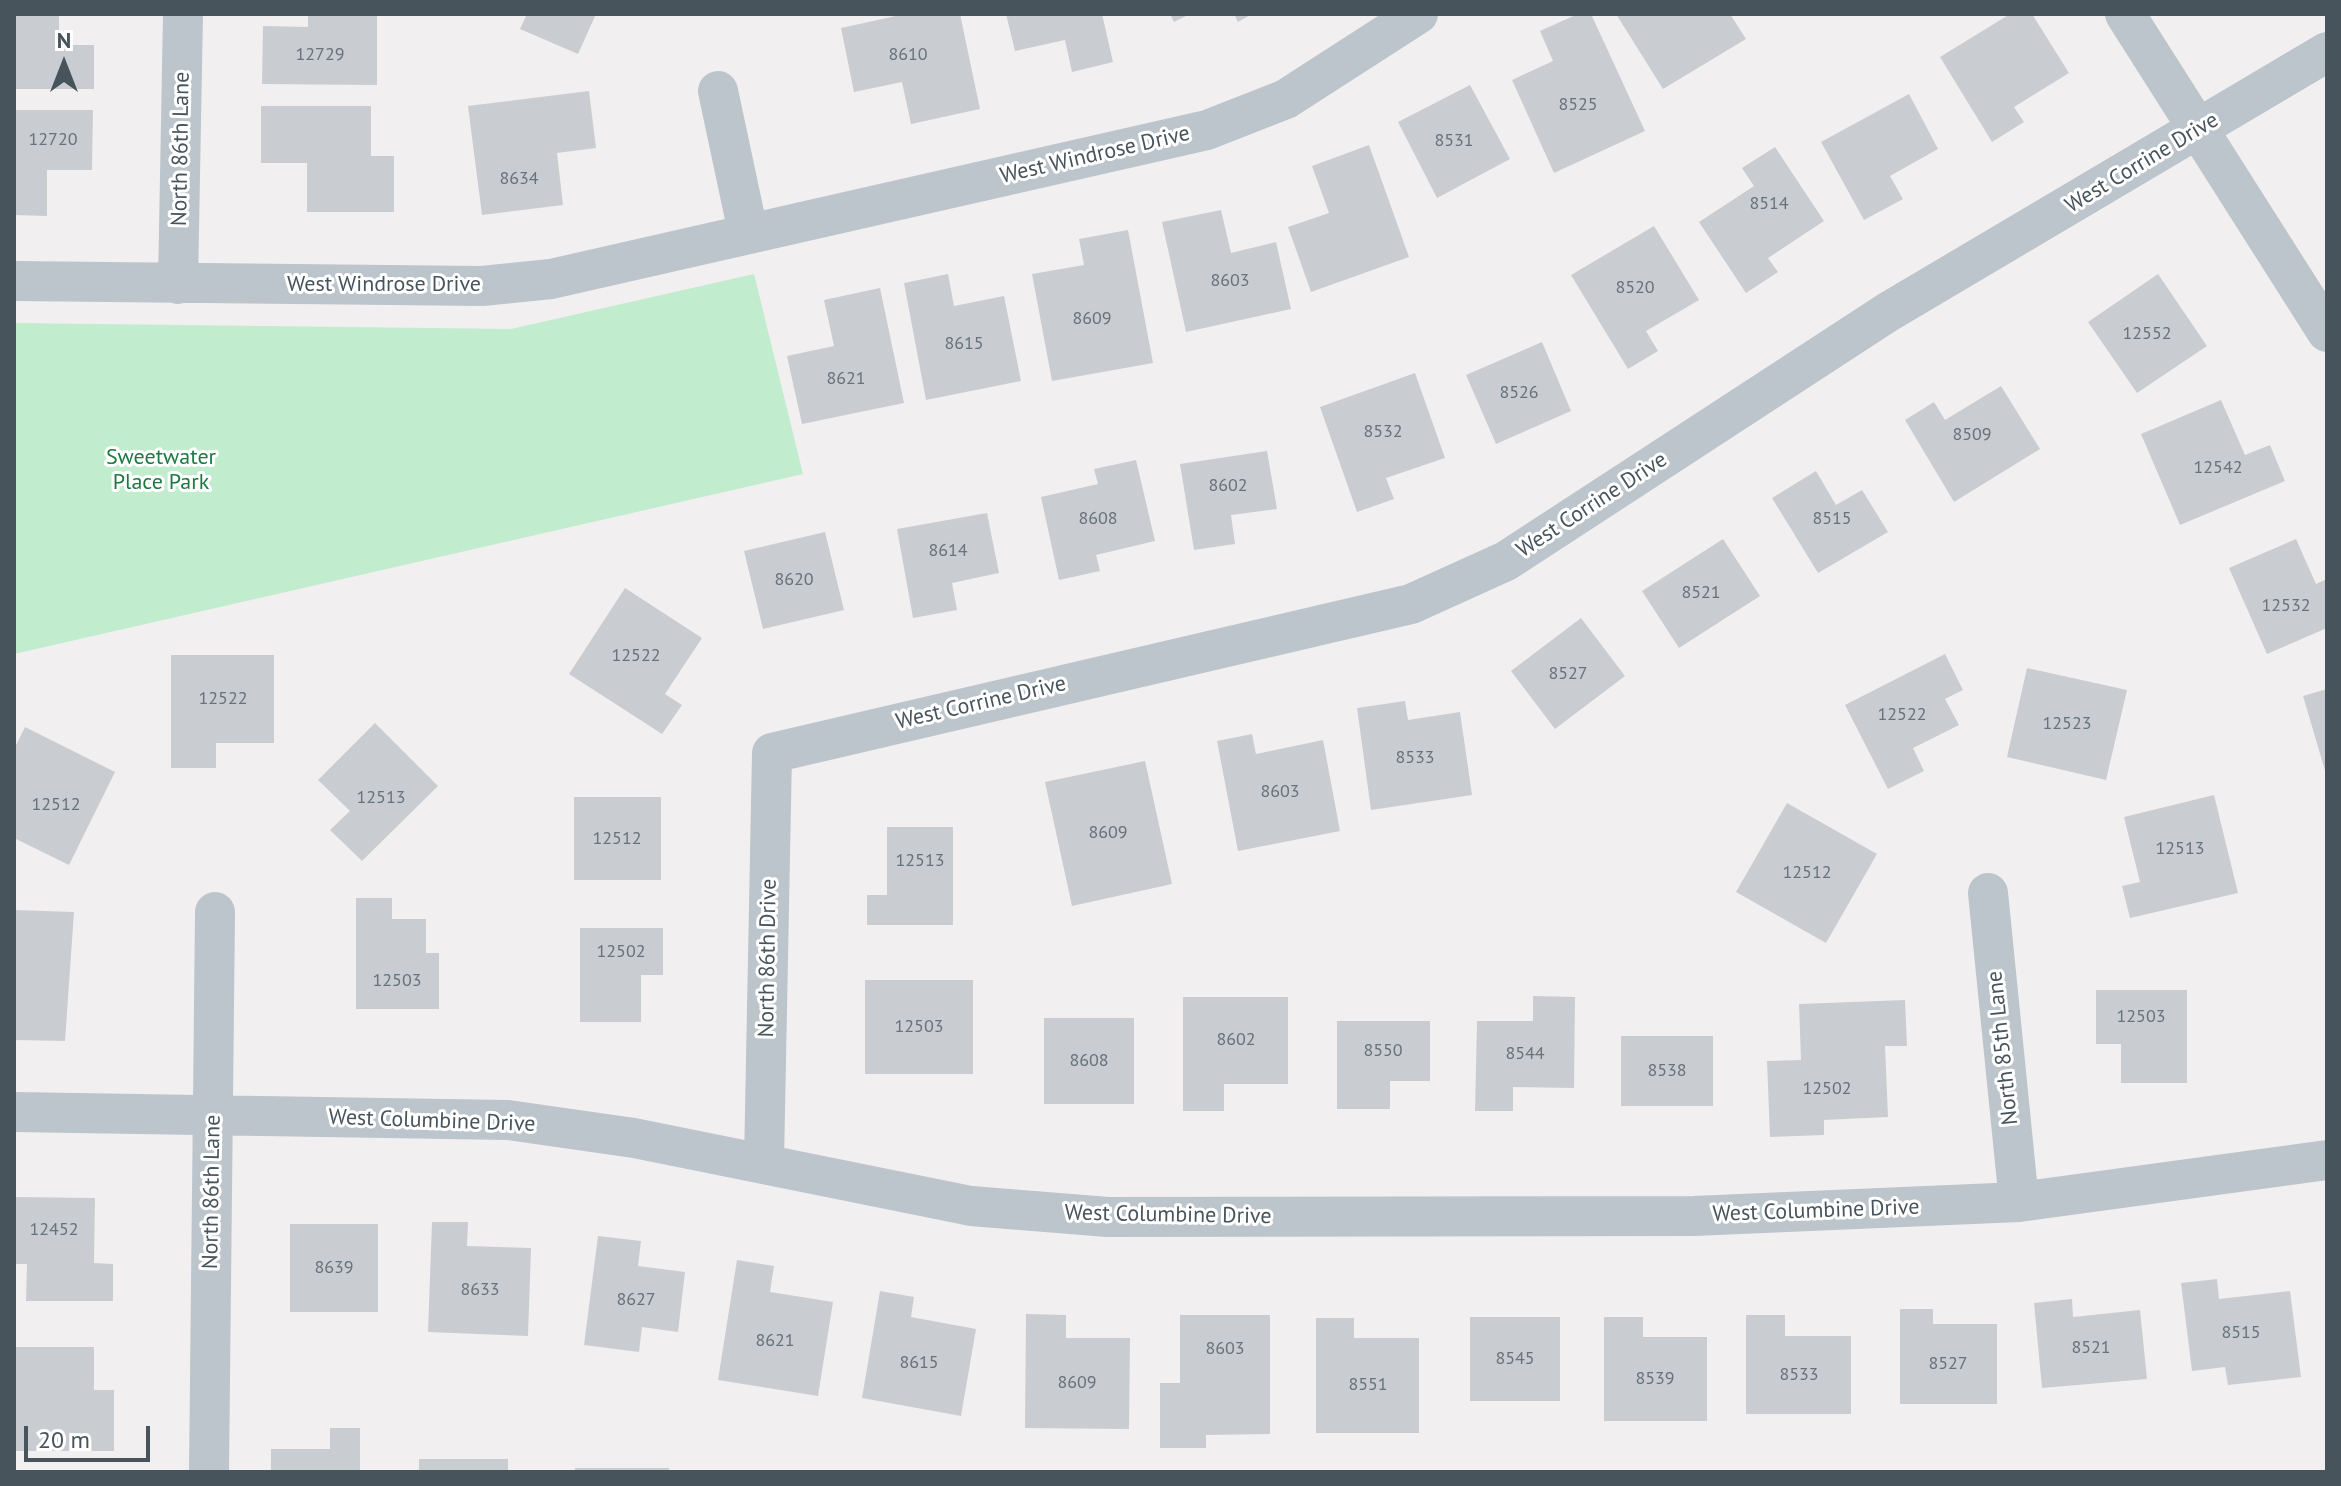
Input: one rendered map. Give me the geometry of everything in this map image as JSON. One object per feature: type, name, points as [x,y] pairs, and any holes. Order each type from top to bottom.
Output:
[{"type":"street","name":"North 86th Lane","points":[[178,284],[183,14]]},
{"type":"street","name":"West Windrose Drive","points":[[14,281],[482,286],[551,279],[1207,130],[1286,99],[1418,14]]},
{"type":"street","points":[[2125,14],[2327,332]]},
{"type":"street","name":"West Corrine Drive","points":[[772,753],[1411,604],[1506,561],[1888,312],[2327,52]]},
{"type":"street","points":[[718,91],[748,232]]},
{"type":"street","name":"North 86th Drive","points":[[764,1162],[772,753]]},
{"type":"street","name":"North 85th Lane","points":[[1988,893],[2019,1202]]},
{"type":"street","name":"North 86th Lane","points":[[209,1472],[215,912]]},
{"type":"street","name":"West Columbine Drive","points":[[14,1112],[508,1120],[634,1138],[764,1162],[971,1206],[1108,1217],[1694,1216],[2019,1202],[2327,1160]]},
{"type":"green space","name":"Sweetwater Place Park","points":[[754,274],[803,474],[14,654],[14,323],[511,329]]},
{"type":"building","points":[[14,14],[59,14],[59,45],[94,45],[94,89],[14,89]]},
{"type":"building","points":[[308,14],[377,14],[377,85],[262,84],[263,26],[308,27]]},
{"type":"building","points":[[527,14],[596,14],[578,54],[520,29]]},
{"type":"building","points":[[905,14],[960,14],[980,109],[911,124],[902,82],[854,92],[841,28]]},
{"type":"building","points":[[1006,14],[1102,14],[1113,62],[1072,72],[1065,40],[1015,51]]},
{"type":"building","points":[[1170,14],[1190,14],[1174,22]]},
{"type":"building","points":[[1234,14],[1252,14],[1238,22]]},
{"type":"building","points":[[1578,14],[1591,14],[1645,131],[1554,173],[1512,80],[1553,61],[1540,31]]},
{"type":"building","points":[[1616,14],[1730,14],[1746,39],[1663,89]]},
{"type":"building","points":[[2010,14],[2032,14],[2069,73],[2014,107],[2024,122],[1992,142],[1940,57]]},
{"type":"building","points":[[1470,85],[1510,159],[1437,198],[1398,122]]},
{"type":"building","points":[[589,91],[596,148],[557,153],[563,205],[482,215],[468,106]]},
{"type":"building","points":[[1909,94],[1938,149],[1890,176],[1903,199],[1864,220],[1821,142]]},
{"type":"building","points":[[261,106],[371,106],[371,156],[394,156],[394,212],[307,212],[307,163],[261,163]]},
{"type":"building","points":[[14,110],[93,110],[92,170],[47,170],[47,216],[14,215]]},
{"type":"building","points":[[1369,145],[1409,257],[1311,292],[1288,227],[1329,213],[1312,166]]},
{"type":"building","points":[[1775,147],[1824,221],[1768,258],[1778,272],[1746,293],[1699,222],[1754,186],[1742,168]]},
{"type":"building","points":[[1221,210],[1231,253],[1276,242],[1291,309],[1186,332],[1162,222]]},
{"type":"building","points":[[1654,226],[1699,300],[1646,331],[1658,351],[1628,369],[1571,275]]},
{"type":"building","points":[[1128,230],[1153,363],[1052,381],[1032,274],[1084,265],[1079,239]]},
{"type":"building","points":[[948,274],[954,306],[1004,296],[1021,381],[926,400],[904,283]]},
{"type":"building","points":[[2158,274],[2207,346],[2137,393],[2088,322]]},
{"type":"building","points":[[880,288],[904,403],[802,424],[787,356],[834,346],[824,300]]},
{"type":"building","points":[[1542,342],[1571,411],[1496,444],[1466,375]]},
{"type":"building","points":[[1415,373],[1445,458],[1386,478],[1394,499],[1357,512],[1320,407]]},
{"type":"building","points":[[2001,386],[2040,449],[1954,502],[1905,420],[1934,402],[1945,420]]},
{"type":"building","points":[[2221,400],[2245,455],[2270,445],[2285,481],[2180,525],[2141,434]]},
{"type":"building","points":[[1267,451],[1277,509],[1231,515],[1235,544],[1194,550],[1180,464]]},
{"type":"building","points":[[1136,460],[1155,541],[1096,555],[1100,571],[1059,580],[1041,497],[1098,484],[1094,469]]},
{"type":"building","points":[[1816,471],[1836,505],[1862,490],[1888,532],[1818,573],[1772,498]]},
{"type":"building","points":[[987,513],[999,573],[952,583],[957,610],[913,618],[897,529]]},
{"type":"building","points":[[825,532],[844,610],[763,629],[744,551]]},
{"type":"building","points":[[1723,539],[1760,596],[1679,648],[1642,591]]},
{"type":"building","points":[[2296,539],[2316,584],[2327,579],[2327,628],[2267,654],[2229,568]]},
{"type":"building","points":[[625,588],[702,638],[665,694],[682,705],[662,734],[569,674]]},
{"type":"building","points":[[1581,618],[1625,676],[1555,729],[1511,671]]},
{"type":"building","points":[[1945,654],[1963,690],[1945,699],[1959,725],[1913,748],[1924,771],[1888,789],[1845,705]]},
{"type":"building","points":[[171,655],[274,655],[274,743],[216,743],[216,768],[171,768]]},
{"type":"building","points":[[2027,668],[2127,690],[2106,780],[2007,757]]},
{"type":"building","points":[[2327,689],[2327,774],[2326,774],[2303,696]]},
{"type":"building","points":[[1405,701],[1408,720],[1460,712],[1472,795],[1371,810],[1357,708]]},
{"type":"building","points":[[375,723],[438,786],[362,861],[330,830],[350,811],[318,780]]},
{"type":"building","points":[[25,727],[115,772],[69,865],[14,838],[14,749]]},
{"type":"building","points":[[1252,734],[1256,754],[1323,740],[1340,831],[1238,851],[1217,741]]},
{"type":"building","points":[[1145,761],[1172,884],[1072,906],[1045,782]]},
{"type":"building","points":[[2214,795],[2238,893],[2130,918],[2122,886],[2140,882],[2124,817]]},
{"type":"building","points":[[574,797],[661,797],[661,880],[574,880]]},
{"type":"building","points":[[1787,803],[1877,854],[1826,943],[1736,892]]},
{"type":"building","points":[[887,827],[953,827],[953,925],[867,925],[867,895],[887,895]]},
{"type":"building","points":[[356,898],[392,898],[392,919],[426,919],[426,953],[439,953],[439,1009],[356,1009]]},
{"type":"building","points":[[14,910],[74,912],[65,1041],[14,1040]]},
{"type":"building","points":[[580,928],[663,928],[663,975],[641,975],[641,1022],[580,1022]]},
{"type":"building","points":[[865,980],[973,980],[973,1074],[865,1074]]},
{"type":"building","points":[[2096,990],[2187,990],[2187,1083],[2121,1083],[2121,1044],[2096,1044]]},
{"type":"building","points":[[1533,996],[1575,997],[1574,1088],[1513,1087],[1513,1111],[1475,1111],[1477,1021],[1533,1021]]},
{"type":"building","points":[[1183,997],[1288,997],[1288,1084],[1224,1084],[1224,1111],[1183,1111]]},
{"type":"building","points":[[1905,1000],[1907,1046],[1885,1046],[1888,1117],[1824,1120],[1824,1135],[1770,1137],[1767,1061],[1801,1060],[1799,1004]]},
{"type":"building","points":[[1044,1018],[1134,1018],[1134,1104],[1044,1104]]},
{"type":"building","points":[[1337,1021],[1430,1021],[1430,1081],[1390,1081],[1390,1109],[1337,1109]]},
{"type":"building","points":[[1621,1036],[1713,1036],[1713,1106],[1621,1106]]},
{"type":"building","points":[[14,1197],[95,1198],[94,1263],[113,1264],[113,1301],[26,1301],[27,1264],[14,1264]]},
{"type":"building","points":[[432,1222],[468,1222],[467,1246],[531,1248],[528,1336],[428,1332]]},
{"type":"building","points":[[290,1224],[378,1224],[378,1312],[290,1312]]},
{"type":"building","points":[[598,1236],[641,1241],[638,1266],[685,1272],[678,1332],[642,1327],[639,1352],[584,1345]]},
{"type":"building","points":[[737,1260],[774,1266],[770,1292],[833,1302],[818,1396],[718,1380]]},
{"type":"building","points":[[2217,1279],[2219,1299],[2290,1291],[2301,1377],[2228,1385],[2225,1367],[2192,1371],[2181,1283]]},
{"type":"building","points":[[880,1291],[914,1297],[911,1317],[976,1329],[961,1416],[862,1398]]},
{"type":"building","points":[[2072,1299],[2073,1317],[2140,1310],[2147,1379],[2042,1388],[2034,1303]]},
{"type":"building","points":[[1900,1309],[1933,1309],[1933,1324],[1997,1324],[1997,1404],[1900,1404]]},
{"type":"building","points":[[1026,1314],[1066,1315],[1066,1338],[1130,1338],[1129,1429],[1025,1428]]},
{"type":"building","points":[[1180,1315],[1270,1315],[1270,1434],[1206,1435],[1206,1448],[1160,1448],[1160,1383],[1180,1383]]},
{"type":"building","points":[[1746,1315],[1785,1315],[1785,1336],[1851,1336],[1851,1414],[1746,1414]]},
{"type":"building","points":[[1470,1317],[1560,1317],[1560,1401],[1470,1401]]},
{"type":"building","points":[[1604,1317],[1643,1317],[1643,1337],[1707,1337],[1707,1421],[1604,1421]]},
{"type":"building","points":[[1316,1318],[1354,1318],[1354,1338],[1419,1338],[1419,1433],[1316,1433]]},
{"type":"building","points":[[14,1347],[94,1347],[94,1390],[114,1390],[114,1451],[14,1451]]},
{"type":"building","points":[[330,1428],[360,1428],[360,1472],[271,1472],[271,1449],[330,1449]]},
{"type":"building","points":[[419,1459],[508,1459],[508,1472],[419,1472]]},
{"type":"building","points":[[575,1468],[669,1468],[669,1472],[575,1472]]}]
